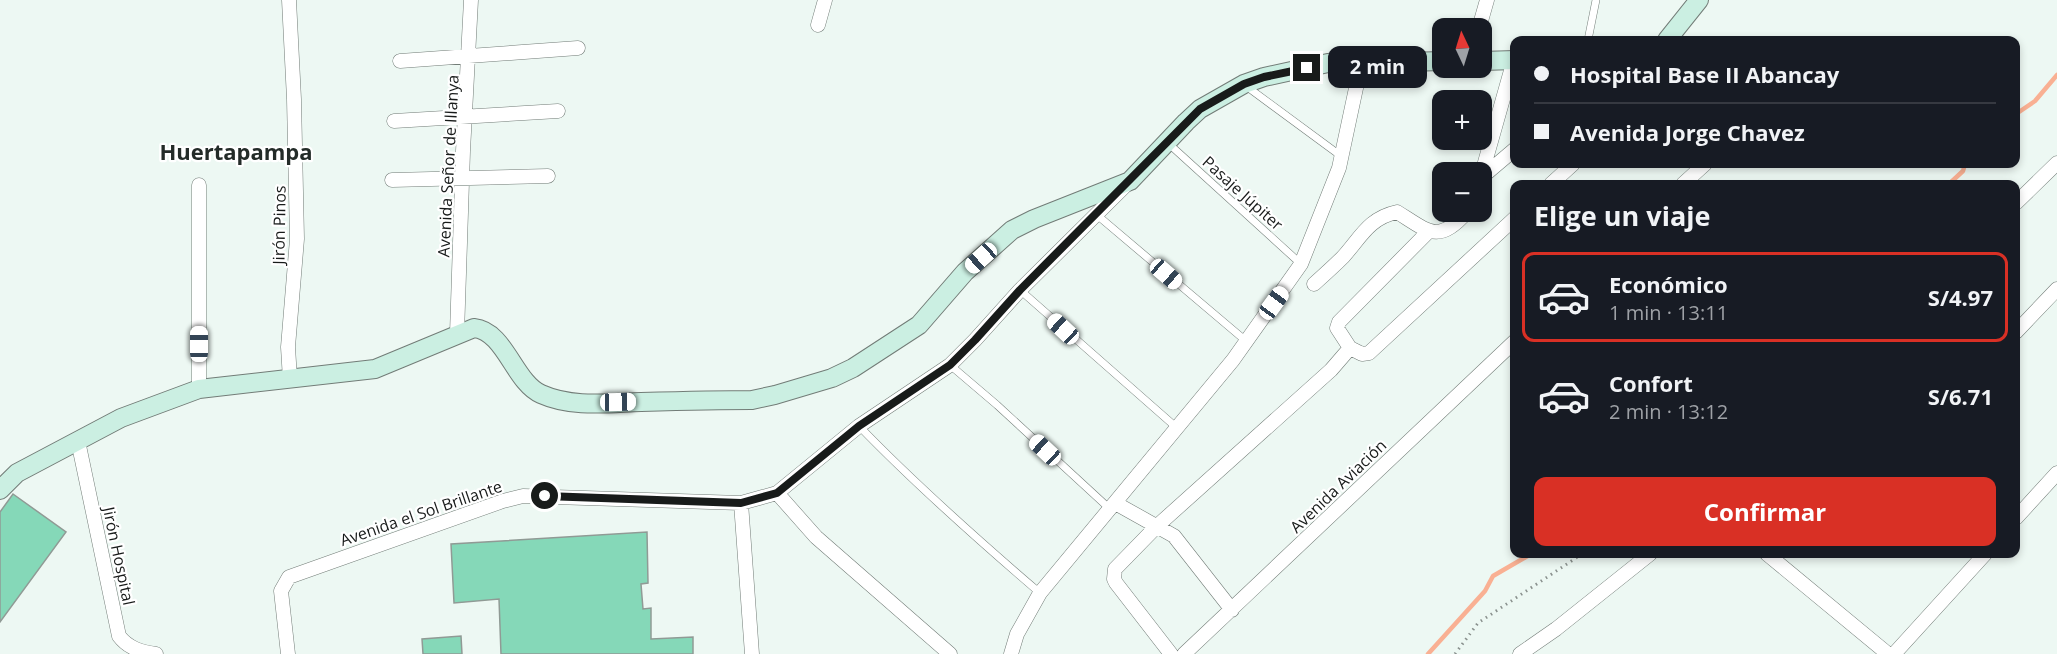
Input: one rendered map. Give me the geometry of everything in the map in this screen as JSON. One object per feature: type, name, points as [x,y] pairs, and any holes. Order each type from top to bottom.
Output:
[{"type":"street","name":"Jirón Pinos","points":[[289,0],[297,239],[288,347],[290,379]]},
{"type":"street","name":"Avenida Señor de Illanya","points":[[457,334],[471,0]]},
{"type":"street","points":[[818,25],[825,0]]},
{"type":"street","points":[[1482,18],[1487,0]]},
{"type":"street","points":[[1670,36],[1699,0]]},
{"type":"street","points":[[400,61],[578,48]]},
{"type":"street","points":[[0,490],[17,473],[121,418],[199,389],[375,369],[474,328],[482,329],[499,344],[531,388],[542,394],[573,403],[752,400],[832,378],[853,368],[919,325],[965,272],[1012,230],[1130,181],[1200,109],[1244,84],[1264,77],[1328,63],[1362,60],[1432,61]]},
{"type":"street","points":[[1011,654],[1017,634],[1040,593],[1177,428],[1246,341],[1301,264],[1339,168],[1362,60]]},
{"type":"street","points":[[1492,61],[1510,60]]},
{"type":"street","points":[[1486,162],[1510,74]]},
{"type":"street","points":[[394,122],[558,111]]},
{"type":"street","points":[[1492,167],[1510,152]]},
{"type":"street","points":[[2020,199],[2057,163]]},
{"type":"street","points":[[1555,180],[1569,168]]},
{"type":"street","points":[[1687,180],[1701,168]]},
{"type":"street","points":[[392,180],[548,176]]},
{"type":"street","name":"Avenida el Sol Brillante","points":[[288,654],[281,591],[289,577],[503,501],[523,496],[741,503],[777,493],[859,426],[950,365],[1020,290],[1130,181]]},
{"type":"street","points":[[199,185],[199,389]]},
{"type":"street","points":[[1314,284],[1341,258],[1371,223],[1384,215],[1397,212],[1428,232],[1442,232],[1458,222]]},
{"type":"street","points":[[1428,232],[1338,323],[1337,328],[1350,348],[1362,354],[1369,353],[1510,223]]},
{"type":"street","points":[[2020,328],[2057,289]]},
{"type":"street","name":"Avenida Aviación","points":[[1184,654],[1510,347]]},
{"type":"street","points":[[1171,654],[1114,579],[1115,569],[1156,527],[1331,370],[1350,348]]},
{"type":"street","name":"Jirón Hospital","points":[[78,441],[119,636],[133,648],[156,654]]},
{"type":"street","points":[[2020,515],[2057,473]]},
{"type":"street","points":[[777,493],[816,537],[950,654]]},
{"type":"street","points":[[741,503],[753,654]]},
{"type":"street","points":[[1113,506],[1174,536],[1232,610]]},
{"type":"street","points":[[1520,654],[1556,629],[1645,558]]},
{"type":"street","points":[[1772,558],[1888,654]]},
{"type":"street","points":[[1894,654],[1980,558]]},
{"type":"lane","points":[[1589,36],[1596,0]]},
{"type":"lane","points":[[1244,84],[1341,157]]},
{"type":"lane","name":"Pasaje Júpiter","points":[[1167,142],[1301,264]]},
{"type":"lane","points":[[1097,215],[1246,341]]},
{"type":"lane","points":[[1020,290],[1177,428]]},
{"type":"lane","points":[[950,365],[1113,506]]},
{"type":"lane","points":[[859,426],[965,528],[1040,593]]},
{"type":"path","points":[[1455,654],[1478,623],[1576,558]]},
{"type":"building","points":[[13,494],[66,532],[0,622],[0,512]]},
{"type":"building","points":[[647,532],[648,583],[641,584],[643,609],[651,608],[651,639],[693,637],[693,654],[501,654],[499,599],[454,603],[451,544]]},
{"type":"building","points":[[461,636],[462,654],[423,654],[422,639]]},
{"type":"waterway","points":[[2020,111],[2035,101],[2057,75]]},
{"type":"waterway","points":[[1953,180],[1964,168]]},
{"type":"waterway","points":[[1428,654],[1485,591],[1493,576],[1524,558]]},
{"type":"district","name":"Huertapampa","points":[[236,151]]},
{"type":"route","points":[[545,496],[741,503],[777,493],[859,426],[950,365],[1020,290],[1200,109],[1244,84],[1264,77],[1307,68]]}]
